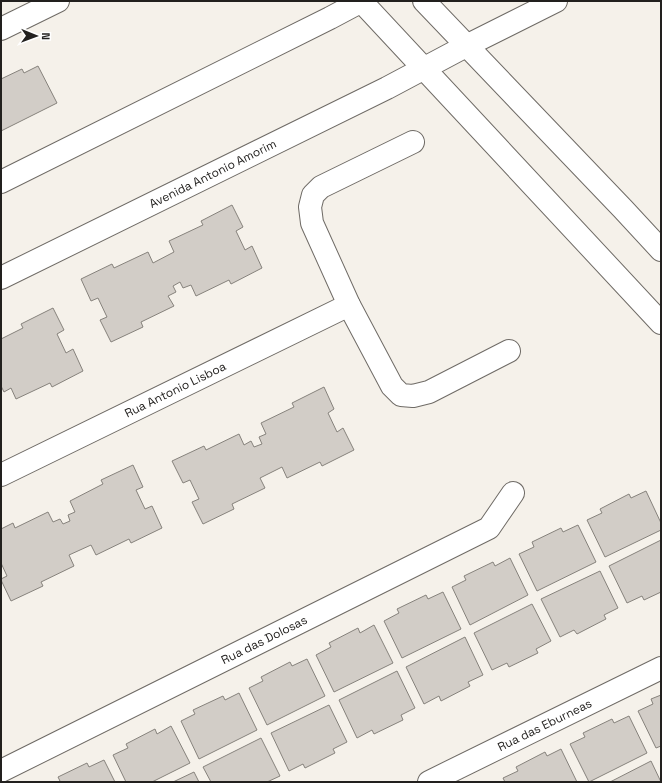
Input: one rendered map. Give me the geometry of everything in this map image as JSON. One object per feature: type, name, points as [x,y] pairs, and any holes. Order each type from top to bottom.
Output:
[{"type":"street","points":[[1,28],[58,1]]},
{"type":"street","points":[[1,182],[330,18],[361,1],[661,323]]},
{"type":"street","points":[[424,1],[661,250]]},
{"type":"street","name":"Avenida Antonio Amorim","points":[[1,278],[380,92],[466,46],[556,1]]},
{"type":"street","points":[[413,142],[321,187],[313,195],[310,207],[312,223],[349,305],[392,386],[401,395],[413,396],[429,392],[509,351]]},
{"type":"street","name":"Rua Antonio Lisboa","points":[[1,475],[349,305]]},
{"type":"street","name":"Rua das Dolosas","points":[[1,772],[489,528],[514,493]]},
{"type":"street","name":"Rua das Eburneas","points":[[429,782],[661,668]]},
{"type":"building","points":[[38,66],[57,103],[1,131],[1,79],[22,69],[24,73]]},
{"type":"building","points":[[232,205],[243,227],[236,231],[245,250],[252,246],[262,268],[231,284],[229,280],[196,296],[191,285],[183,288],[180,282],[173,286],[176,292],[168,296],[174,306],[141,322],[143,327],[111,342],[100,320],[107,317],[98,298],[91,301],[81,279],[112,264],[114,268],[148,252],[153,263],[174,252],[169,241],[203,225],[201,221]]},
{"type":"building","points":[[53,308],[64,330],[57,334],[66,353],[73,349],[83,371],[52,387],[50,383],[16,399],[11,388],[4,392],[1,386],[1,339],[23,328],[21,324]]},
{"type":"building","points":[[324,387],[334,409],[328,413],[337,432],[343,428],[354,450],[322,466],[320,462],[287,478],[282,467],[260,478],[265,488],[232,504],[234,509],[203,524],[192,502],[199,499],[190,480],[183,483],[172,461],[204,446],[206,450],[239,434],[244,445],[251,441],[254,447],[262,444],[259,437],[266,434],[261,423],[294,407],[292,403]]},
{"type":"building","points":[[133,465],[143,487],[136,490],[145,509],[152,506],[162,528],[131,543],[129,539],[96,555],[91,545],[69,555],[74,566],[41,582],[43,586],[11,601],[1,580],[7,576],[1,563],[1,529],[13,523],[15,528],[48,512],[53,522],[60,519],[63,524],[70,521],[68,515],[75,512],[70,501],[103,484],[101,480]]},
{"type":"building","points":[[646,491],[661,523],[661,530],[605,557],[587,520],[602,513],[600,509],[629,494],[631,498]]},
{"type":"building","points":[[578,525],[596,562],[537,591],[519,554],[534,547],[532,542],[561,528],[563,532]]},
{"type":"building","points":[[661,540],[661,592],[644,600],[642,596],[627,603],[609,566]]},
{"type":"building","points":[[510,558],[528,595],[470,625],[452,587],[466,580],[464,576],[493,562],[495,566]]},
{"type":"building","points":[[600,571],[618,608],[604,615],[606,619],[577,634],[574,630],[560,637],[541,599]]},
{"type":"building","points":[[443,592],[461,629],[402,658],[384,621],[399,613],[397,609],[426,595],[428,599]]},
{"type":"building","points":[[532,604],[551,641],[536,649],[538,653],[509,667],[507,663],[492,670],[474,633]]},
{"type":"building","points":[[374,625],[393,663],[334,692],[316,655],[331,647],[329,643],[358,628],[360,633]]},
{"type":"building","points":[[465,637],[483,675],[468,682],[470,686],[441,701],[439,696],[424,704],[406,667]]},
{"type":"building","points":[[307,659],[325,696],[267,725],[249,688],[263,681],[261,677],[290,662],[292,666]]},
{"type":"building","points":[[397,671],[415,708],[401,715],[403,720],[374,734],[372,730],[357,738],[339,700]]},
{"type":"building","points":[[239,693],[257,730],[199,759],[181,721],[195,714],[193,710],[223,696],[225,700]]},
{"type":"building","points":[[661,695],[661,746],[656,748],[638,711],[653,704],[651,699]]},
{"type":"building","points":[[329,705],[347,742],[333,749],[335,753],[305,768],[303,764],[289,771],[271,733]]},
{"type":"building","points":[[629,716],[647,753],[589,782],[570,744],[585,737],[583,733],[612,719],[614,723]]},
{"type":"building","points":[[171,726],[190,763],[152,782],[126,782],[113,755],[128,748],[126,744],[155,729],[157,734]]},
{"type":"building","points":[[261,738],[280,776],[267,782],[211,782],[203,767]]},
{"type":"building","points":[[561,749],[577,782],[505,782],[503,778],[518,771],[516,767],[545,752],[547,756]]},
{"type":"building","points":[[104,760],[115,782],[58,782],[60,781],[58,777],[87,763],[89,767]]},
{"type":"building","points":[[651,761],[661,782],[610,782]]},
{"type":"building","points":[[194,772],[199,782],[173,782]]}]
